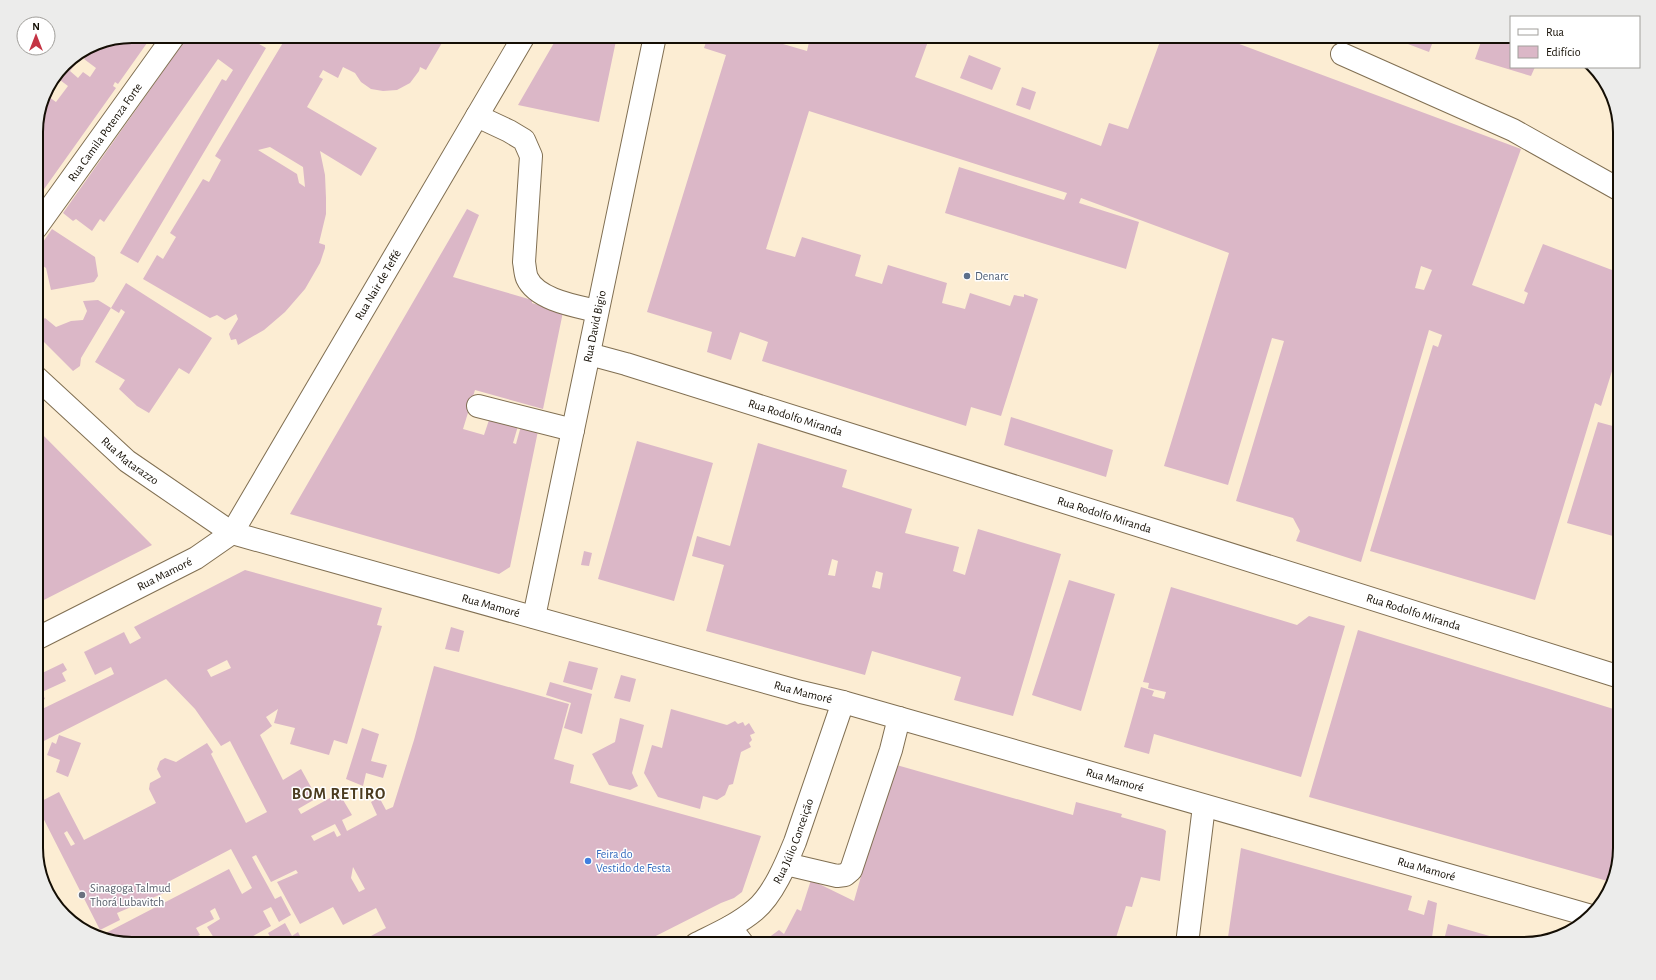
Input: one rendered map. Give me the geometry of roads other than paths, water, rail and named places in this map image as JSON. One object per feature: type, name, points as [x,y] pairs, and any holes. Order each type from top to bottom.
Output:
[{"type":"street","name":"Rua Camila Potenza Forte","points":[[43,218],[169,43]]},
{"type":"street","name":"Rua Nair de Teffé","points":[[232,533],[520,43]]},
{"type":"street","name":"Rua David Bigio","points":[[534,617],[654,43]]},
{"type":"street","points":[[1342,54],[1514,130],[1613,186]]},
{"type":"street","points":[[477,116],[524,140],[531,156],[524,262],[526,277],[536,290],[562,303],[598,311]]},
{"type":"street","name":"Rua Rodolfo Miranda","points":[[589,354],[641,369],[1613,675]]},
{"type":"street","name":"Rua Matarazzo","points":[[43,383],[127,460],[232,533]]},
{"type":"street","points":[[478,406],[573,430]]},
{"type":"street","name":"Rua Mamoré","points":[[43,635],[196,558],[232,533],[801,692],[843,702],[1584,914]]},
{"type":"street","name":"Rua Júlio Conceição","points":[[737,935],[768,894],[786,864],[843,702]]},
{"type":"street","points":[[786,864],[837,876],[845,876],[851,870],[891,750],[899,718]]},
{"type":"street","points":[[1189,937],[1204,806]]},
{"type":"place","name":"Denarc","points":[[967,276]]},
{"type":"place","name":"Feira do Vestido de Festa","points":[[588,861]]},
{"type":"place","name":"Sinagoga Talmud Thorá Lubavitch","points":[[82,895]]},
{"type":"district","name":"BOM RETIRO","points":[[339,794]]}]
